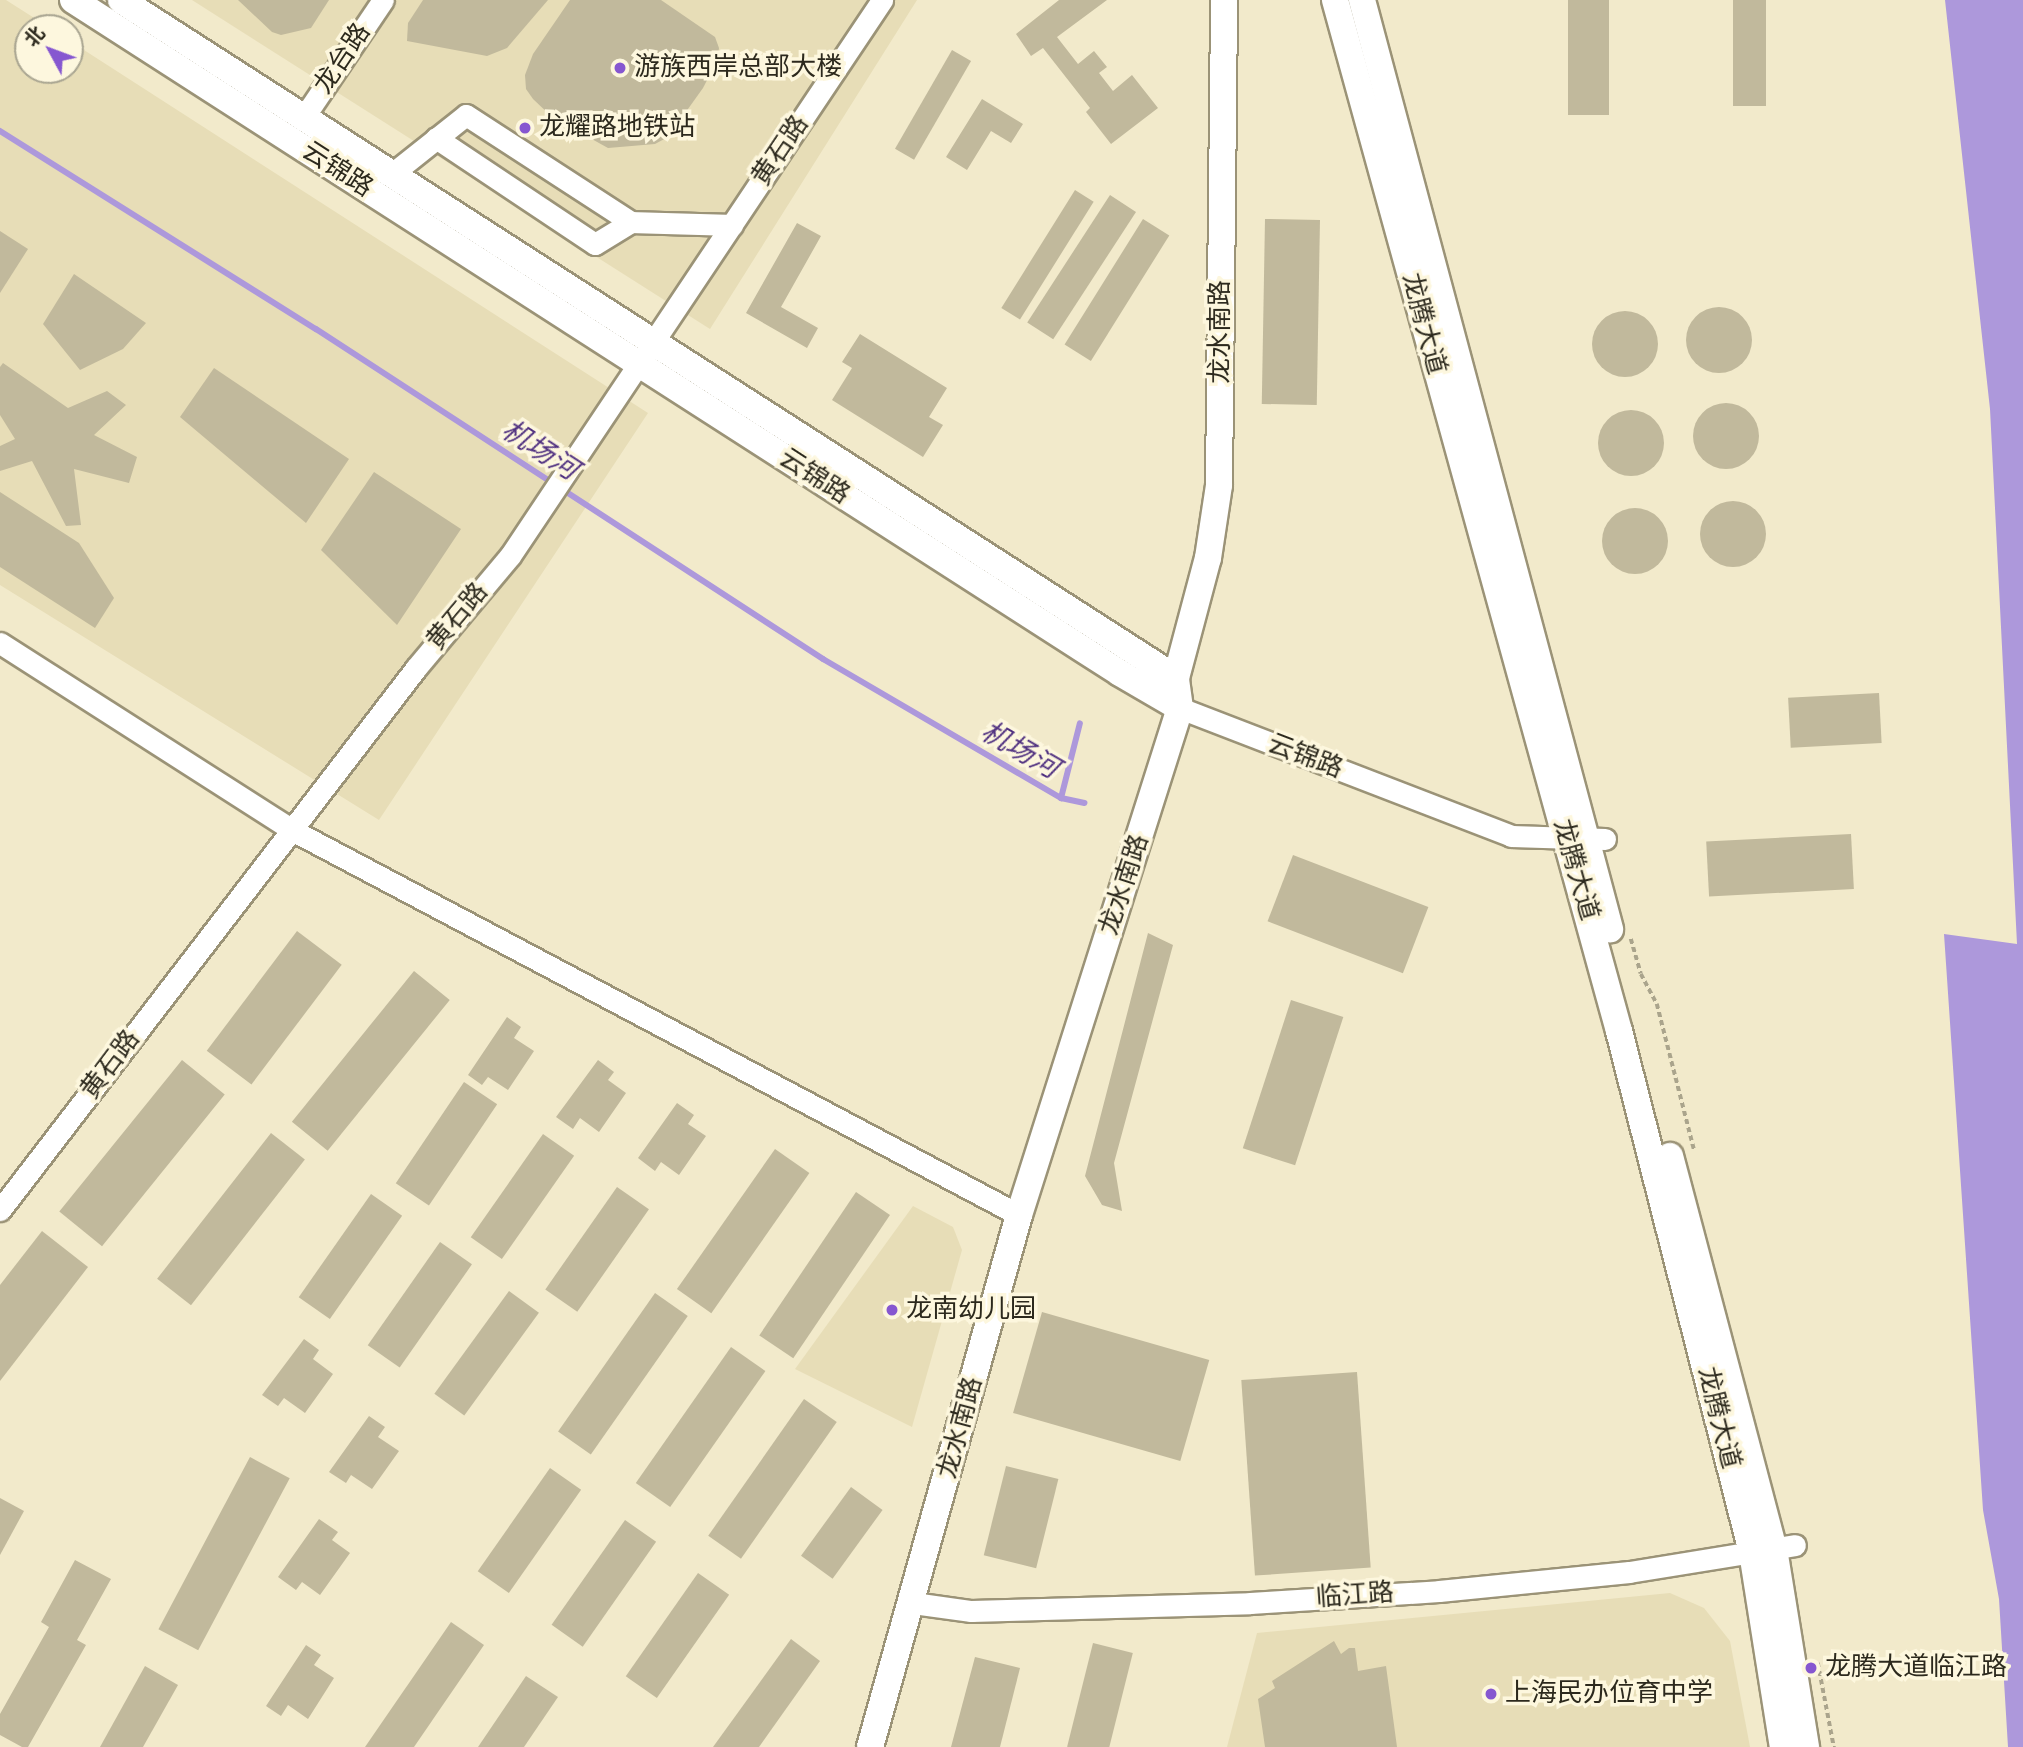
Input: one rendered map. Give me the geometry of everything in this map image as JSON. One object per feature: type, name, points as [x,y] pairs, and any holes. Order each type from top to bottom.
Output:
[{"type":"main road","name":"云锦路","points":[[73,0],[1120,673],[1180,708]]},
{"type":"main road","name":"云锦路","points":[[121,0],[1176,678]]},
{"type":"main road","name":"龙水南路","points":[[870,1747],[913,1602],[1019,1215],[1180,708],[1176,678],[1208,558],[1219,485],[1224,0]]},
{"type":"main road","name":"龙腾大道","points":[[1335,0],[1586,839]]},
{"type":"main road","name":"龙腾大道","points":[[1362,0],[1586,839],[1619,1031],[1774,1549],[1806,1747]]},
{"type":"main road","name":"龙腾大道","points":[[1774,1549],[1783,1747]]},
{"type":"street","name":"龙台路","points":[[304,117],[383,0]]},
{"type":"street","name":"黄石路","points":[[0,1210],[416,668],[510,556],[882,0]]},
{"type":"street","points":[[393,173],[466,115],[631,222],[732,225]]},
{"type":"street","points":[[436,138],[595,244],[631,222]]},
{"type":"street","points":[[0,643],[292,830],[1019,1215]]},
{"type":"street","name":"云锦路","points":[[1180,708],[1511,835],[1586,839]]},
{"type":"street","name":"临江路","points":[[913,1602],[971,1611],[1264,1602],[1439,1591],[1548,1580],[1667,1567],[1774,1549]]},
{"type":"shaded area","points":[[0,0],[6,0],[28,14],[14,14],[14,84],[84,84],[84,50],[648,413],[379,820],[0,585]]},
{"type":"shaded area","points":[[192,0],[917,0],[710,329]]},
{"type":"shaded area","points":[[1945,0],[2023,0],[2023,1747],[2008,1747],[1999,1599],[1983,1510],[1944,934],[2017,944],[1990,409]]},
{"type":"shaded area","name":"龙南幼儿园","points":[[913,1206],[953,1227],[962,1250],[912,1427],[795,1369]]},
{"type":"shaded area","name":"上海民办位育中学","points":[[1670,1593],[1704,1608],[1730,1641],[1750,1747],[1227,1747],[1257,1633]]},
{"type":"building","points":[[238,0],[329,0],[311,28],[281,35],[272,32]]},
{"type":"building","points":[[423,0],[548,0],[507,48],[487,56],[407,41],[408,23]]},
{"type":"building","name":"游族西岸总部大楼","points":[[570,0],[661,0],[715,37],[719,48],[717,61],[703,88],[668,137],[655,144],[608,148],[552,117],[533,99],[526,89],[525,75],[533,54]]},
{"type":"building","points":[[1059,0],[1107,0],[1057,37],[1078,64],[1094,51],[1107,67],[1099,73],[1113,91],[1132,75],[1158,108],[1111,144],[1086,112],[1090,108],[1043,48],[1031,56],[1016,34]]},
{"type":"building","points":[[1568,0],[1609,0],[1609,115],[1568,115]]},
{"type":"building","points":[[1733,0],[1766,0],[1766,106],[1733,106]]},
{"type":"building","points":[[952,50],[971,61],[914,160],[895,149]]},
{"type":"building","points":[[982,99],[1023,124],[1011,143],[991,131],[967,170],[946,157]]},
{"type":"building","points":[[1075,190],[1094,202],[1020,320],[1001,308]]},
{"type":"building","points":[[1110,195],[1136,212],[1053,339],[1027,322]]},
{"type":"building","points":[[1143,219],[1169,235],[1091,361],[1065,345]]},
{"type":"building","points":[[1265,219],[1320,220],[1317,405],[1262,404]]},
{"type":"building","points":[[797,223],[821,236],[781,307],[818,328],[807,348],[746,313]]},
{"type":"building","points":[[0,231],[28,249],[0,293]]},
{"type":"building","points":[[74,274],[146,323],[123,349],[80,370],[43,324]]},
{"type":"building","points":[[1719,307],[1732,310],[1742,317],[1749,327],[1752,340],[1749,353],[1742,363],[1732,370],[1719,373],[1706,370],[1696,363],[1689,353],[1686,340],[1689,327],[1696,317],[1706,310]]},
{"type":"building","points":[[1625,311],[1638,314],[1648,321],[1655,331],[1658,344],[1655,357],[1648,367],[1638,374],[1625,377],[1612,374],[1602,367],[1595,357],[1592,344],[1595,331],[1602,321],[1612,314]]},
{"type":"building","points":[[860,334],[947,388],[929,417],[943,425],[923,457],[832,400],[852,368],[842,362]]},
{"type":"building","points":[[3,363],[68,408],[107,391],[126,405],[94,435],[137,457],[129,483],[74,469],[81,525],[66,526],[32,461],[0,471],[0,446],[15,439],[0,415],[0,367]]},
{"type":"building","points":[[214,368],[349,459],[306,523],[180,417]]},
{"type":"building","points":[[1726,403],[1739,406],[1749,413],[1756,423],[1759,436],[1756,449],[1749,459],[1739,466],[1726,469],[1713,466],[1703,459],[1696,449],[1693,436],[1696,423],[1703,413],[1713,406]]},
{"type":"building","points":[[1631,410],[1644,413],[1654,420],[1661,430],[1664,443],[1661,456],[1654,466],[1644,473],[1631,476],[1618,473],[1608,466],[1601,456],[1598,443],[1601,430],[1608,420],[1618,413]]},
{"type":"building","points":[[374,472],[461,529],[397,625],[321,550]]},
{"type":"building","points":[[0,492],[79,543],[114,598],[95,628],[0,567]]},
{"type":"building","points":[[1733,501],[1746,504],[1756,511],[1763,521],[1766,534],[1763,547],[1756,557],[1746,564],[1733,567],[1720,564],[1710,557],[1703,547],[1700,534],[1703,521],[1710,511],[1720,504]]},
{"type":"building","points":[[1635,508],[1648,511],[1658,518],[1665,528],[1668,541],[1665,554],[1658,564],[1648,571],[1635,574],[1622,571],[1612,564],[1605,554],[1602,541],[1605,528],[1612,518],[1622,511]]},
{"type":"building","points":[[1879,693],[1882,743],[1791,748],[1788,698]]},
{"type":"building","points":[[1851,834],[1854,889],[1709,897],[1706,842]]},
{"type":"building","points":[[1293,855],[1428,907],[1403,973],[1268,921]]},
{"type":"building","points":[[297,931],[342,965],[251,1084],[207,1051]]},
{"type":"building","points":[[1148,933],[1173,945],[1114,1163],[1122,1211],[1102,1205],[1085,1176]]},
{"type":"building","points":[[414,971],[450,1000],[328,1151],[292,1122]]},
{"type":"building","points":[[1291,1000],[1343,1017],[1295,1165],[1243,1148]]},
{"type":"building","points":[[507,1017],[521,1027],[514,1038],[534,1051],[508,1090],[488,1077],[482,1085],[468,1075]]},
{"type":"building","points":[[182,1060],[225,1095],[102,1246],[59,1212]]},
{"type":"building","points":[[598,1060],[614,1072],[608,1080],[626,1093],[599,1132],[580,1118],[573,1129],[556,1117]]},
{"type":"building","points":[[464,1082],[497,1104],[429,1206],[396,1183]]},
{"type":"building","points":[[677,1103],[694,1115],[688,1124],[706,1136],[679,1175],[661,1162],[655,1171],[638,1158]]},
{"type":"building","points":[[271,1133],[305,1159],[191,1305],[157,1279]]},
{"type":"building","points":[[543,1134],[574,1156],[502,1259],[471,1237]]},
{"type":"building","points":[[775,1149],[809,1173],[711,1313],[677,1289]]},
{"type":"building","points":[[617,1187],[649,1209],[577,1312],[545,1289]]},
{"type":"building","points":[[856,1192],[890,1215],[793,1358],[759,1335]]},
{"type":"building","points":[[371,1194],[402,1216],[330,1319],[299,1297]]},
{"type":"building","points":[[42,1231],[88,1267],[0,1381],[0,1285]]},
{"type":"building","points":[[440,1242],[472,1264],[400,1368],[368,1345]]},
{"type":"building","points":[[509,1291],[539,1313],[464,1415],[434,1394]]},
{"type":"building","points":[[655,1293],[688,1316],[591,1454],[558,1431]]},
{"type":"building","points":[[1042,1312],[1209,1360],[1180,1461],[1013,1413]]},
{"type":"building","points":[[304,1339],[319,1350],[313,1359],[333,1374],[305,1413],[284,1398],[278,1406],[262,1395]]},
{"type":"building","points":[[731,1347],[765,1371],[670,1507],[636,1483]]},
{"type":"building","points":[[1357,1372],[1371,1568],[1255,1576],[1241,1380]]},
{"type":"building","points":[[804,1399],[837,1422],[741,1559],[708,1536]]},
{"type":"building","points":[[369,1416],[385,1427],[378,1437],[399,1451],[372,1489],[351,1475],[346,1483],[329,1472]]},
{"type":"building","points":[[250,1457],[290,1478],[198,1650],[158,1629]]},
{"type":"building","points":[[1006,1466],[1058,1479],[1036,1568],[984,1555]]},
{"type":"building","points":[[550,1468],[581,1490],[509,1593],[478,1571]]},
{"type":"building","points":[[851,1487],[883,1510],[833,1579],[801,1556]]},
{"type":"building","points":[[0,1498],[24,1511],[0,1555]]},
{"type":"building","points":[[319,1519],[338,1532],[332,1540],[350,1553],[320,1595],[302,1582],[296,1590],[278,1577]]},
{"type":"building","points":[[625,1520],[656,1542],[583,1647],[552,1625]]},
{"type":"building","points":[[75,1560],[111,1579],[77,1640],[86,1645],[28,1747],[22,1747],[0,1735],[0,1714],[49,1627],[41,1622]]},
{"type":"building","points":[[698,1573],[729,1595],[657,1698],[626,1676]]},
{"type":"building","points":[[451,1622],[484,1645],[414,1747],[365,1747]]},
{"type":"building","points":[[791,1639],[820,1661],[759,1747],[713,1747]]},
{"type":"building","points":[[1334,1641],[1341,1654],[1349,1648],[1355,1648],[1358,1671],[1386,1666],[1397,1747],[1265,1747],[1258,1699],[1275,1688],[1272,1681]]},
{"type":"building","points":[[1093,1643],[1133,1653],[1109,1747],[1067,1747]]},
{"type":"building","points":[[306,1645],[321,1655],[314,1665],[334,1678],[308,1719],[288,1705],[281,1716],[266,1706]]},
{"type":"building","points":[[975,1657],[1020,1668],[1000,1747],[951,1747]]},
{"type":"building","points":[[145,1666],[178,1685],[143,1747],[100,1747]]},
{"type":"building","points":[[526,1676],[558,1697],[524,1747],[478,1747]]},
{"type":"waterway","name":"机场河","points":[[0,131],[316,329],[823,659],[1061,798],[1084,803]]},
{"type":"waterway","name":"机场河","points":[[1061,798],[1080,723]]},
{"type":"place","name":"游族西岸总部大楼","points":[[620,68]]},
{"type":"place","name":"龙耀路地铁站","points":[[525,128]]},
{"type":"place","name":"龙南幼儿园","points":[[892,1310]]},
{"type":"place","name":"龙腾大道临江路","points":[[1811,1668]]},
{"type":"place","name":"上海民办位育中学","points":[[1491,1694]]}]
